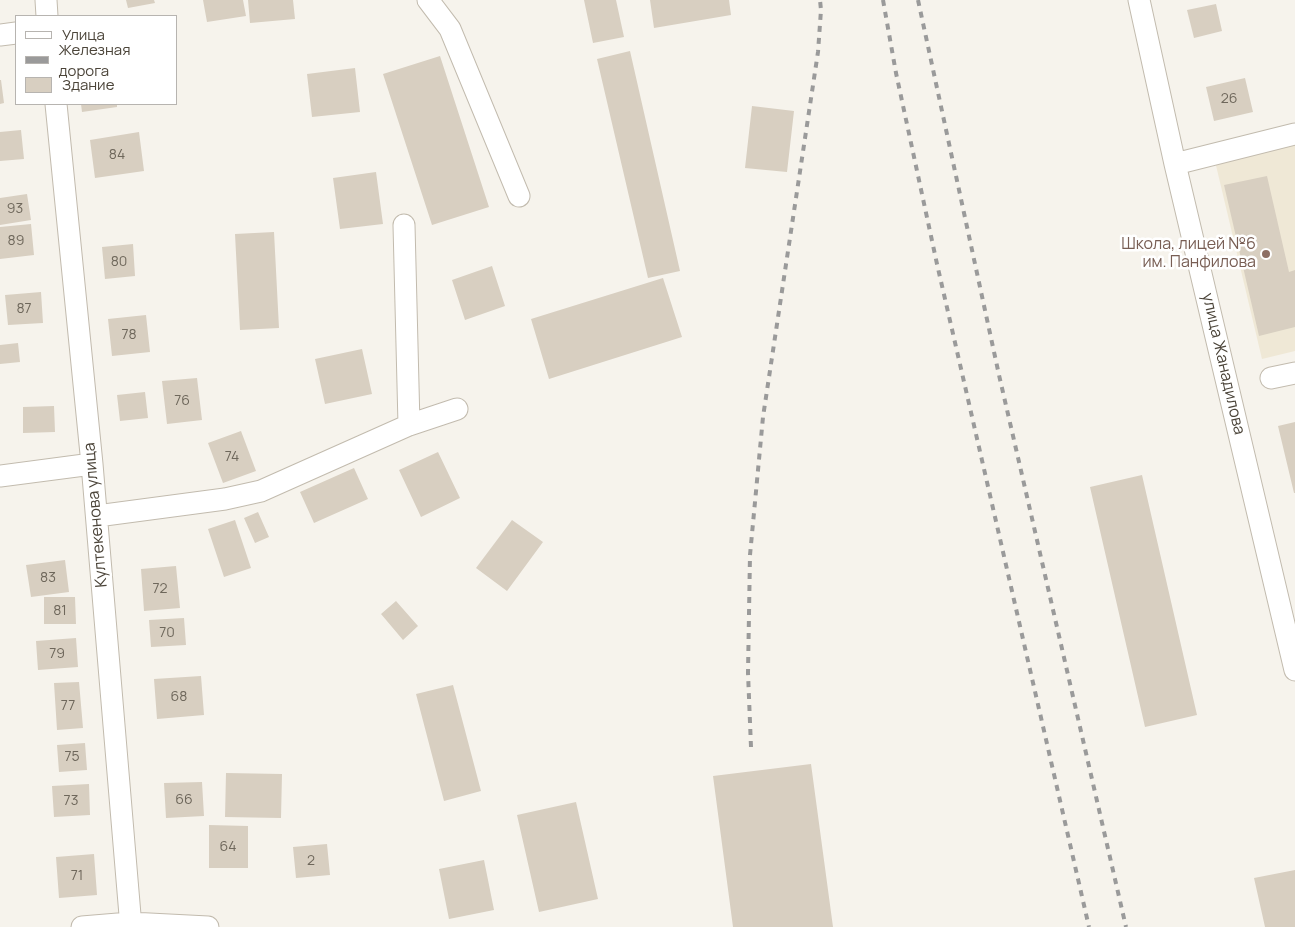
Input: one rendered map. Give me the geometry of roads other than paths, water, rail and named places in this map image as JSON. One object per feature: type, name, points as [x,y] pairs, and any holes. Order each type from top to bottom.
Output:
[{"type":"street","points":[[46,0],[47,15]]},
{"type":"street","points":[[428,0],[450,29],[520,196]]},
{"type":"street","name":"улица Жанадилова","points":[[1139,0],[1175,164],[1295,670]]},
{"type":"street","points":[[0,35],[15,33]]},
{"type":"street","name":"Култекенова улица","points":[[56,105],[92,464],[131,925]]},
{"type":"street","points":[[1175,164],[1295,134]]},
{"type":"street","points":[[404,225],[409,425]]},
{"type":"street","points":[[1271,378],[1295,373]]},
{"type":"street","points":[[96,516],[260,491],[409,425],[457,409]]},
{"type":"street","points":[[0,476],[92,464]]},
{"type":"street","points":[[82,927],[131,925],[208,927]]},
{"type":"railway","points":[[751,747],[748,673],[750,555],[763,417],[818,52],[820,0]]},
{"type":"railway","points":[[883,0],[896,73],[937,264],[1089,927]]},
{"type":"railway","points":[[918,0],[999,375],[1126,927]]},
{"type":"place","name":"Школа, лицей №6 им. Панфилова","points":[[1266,254]]}]
